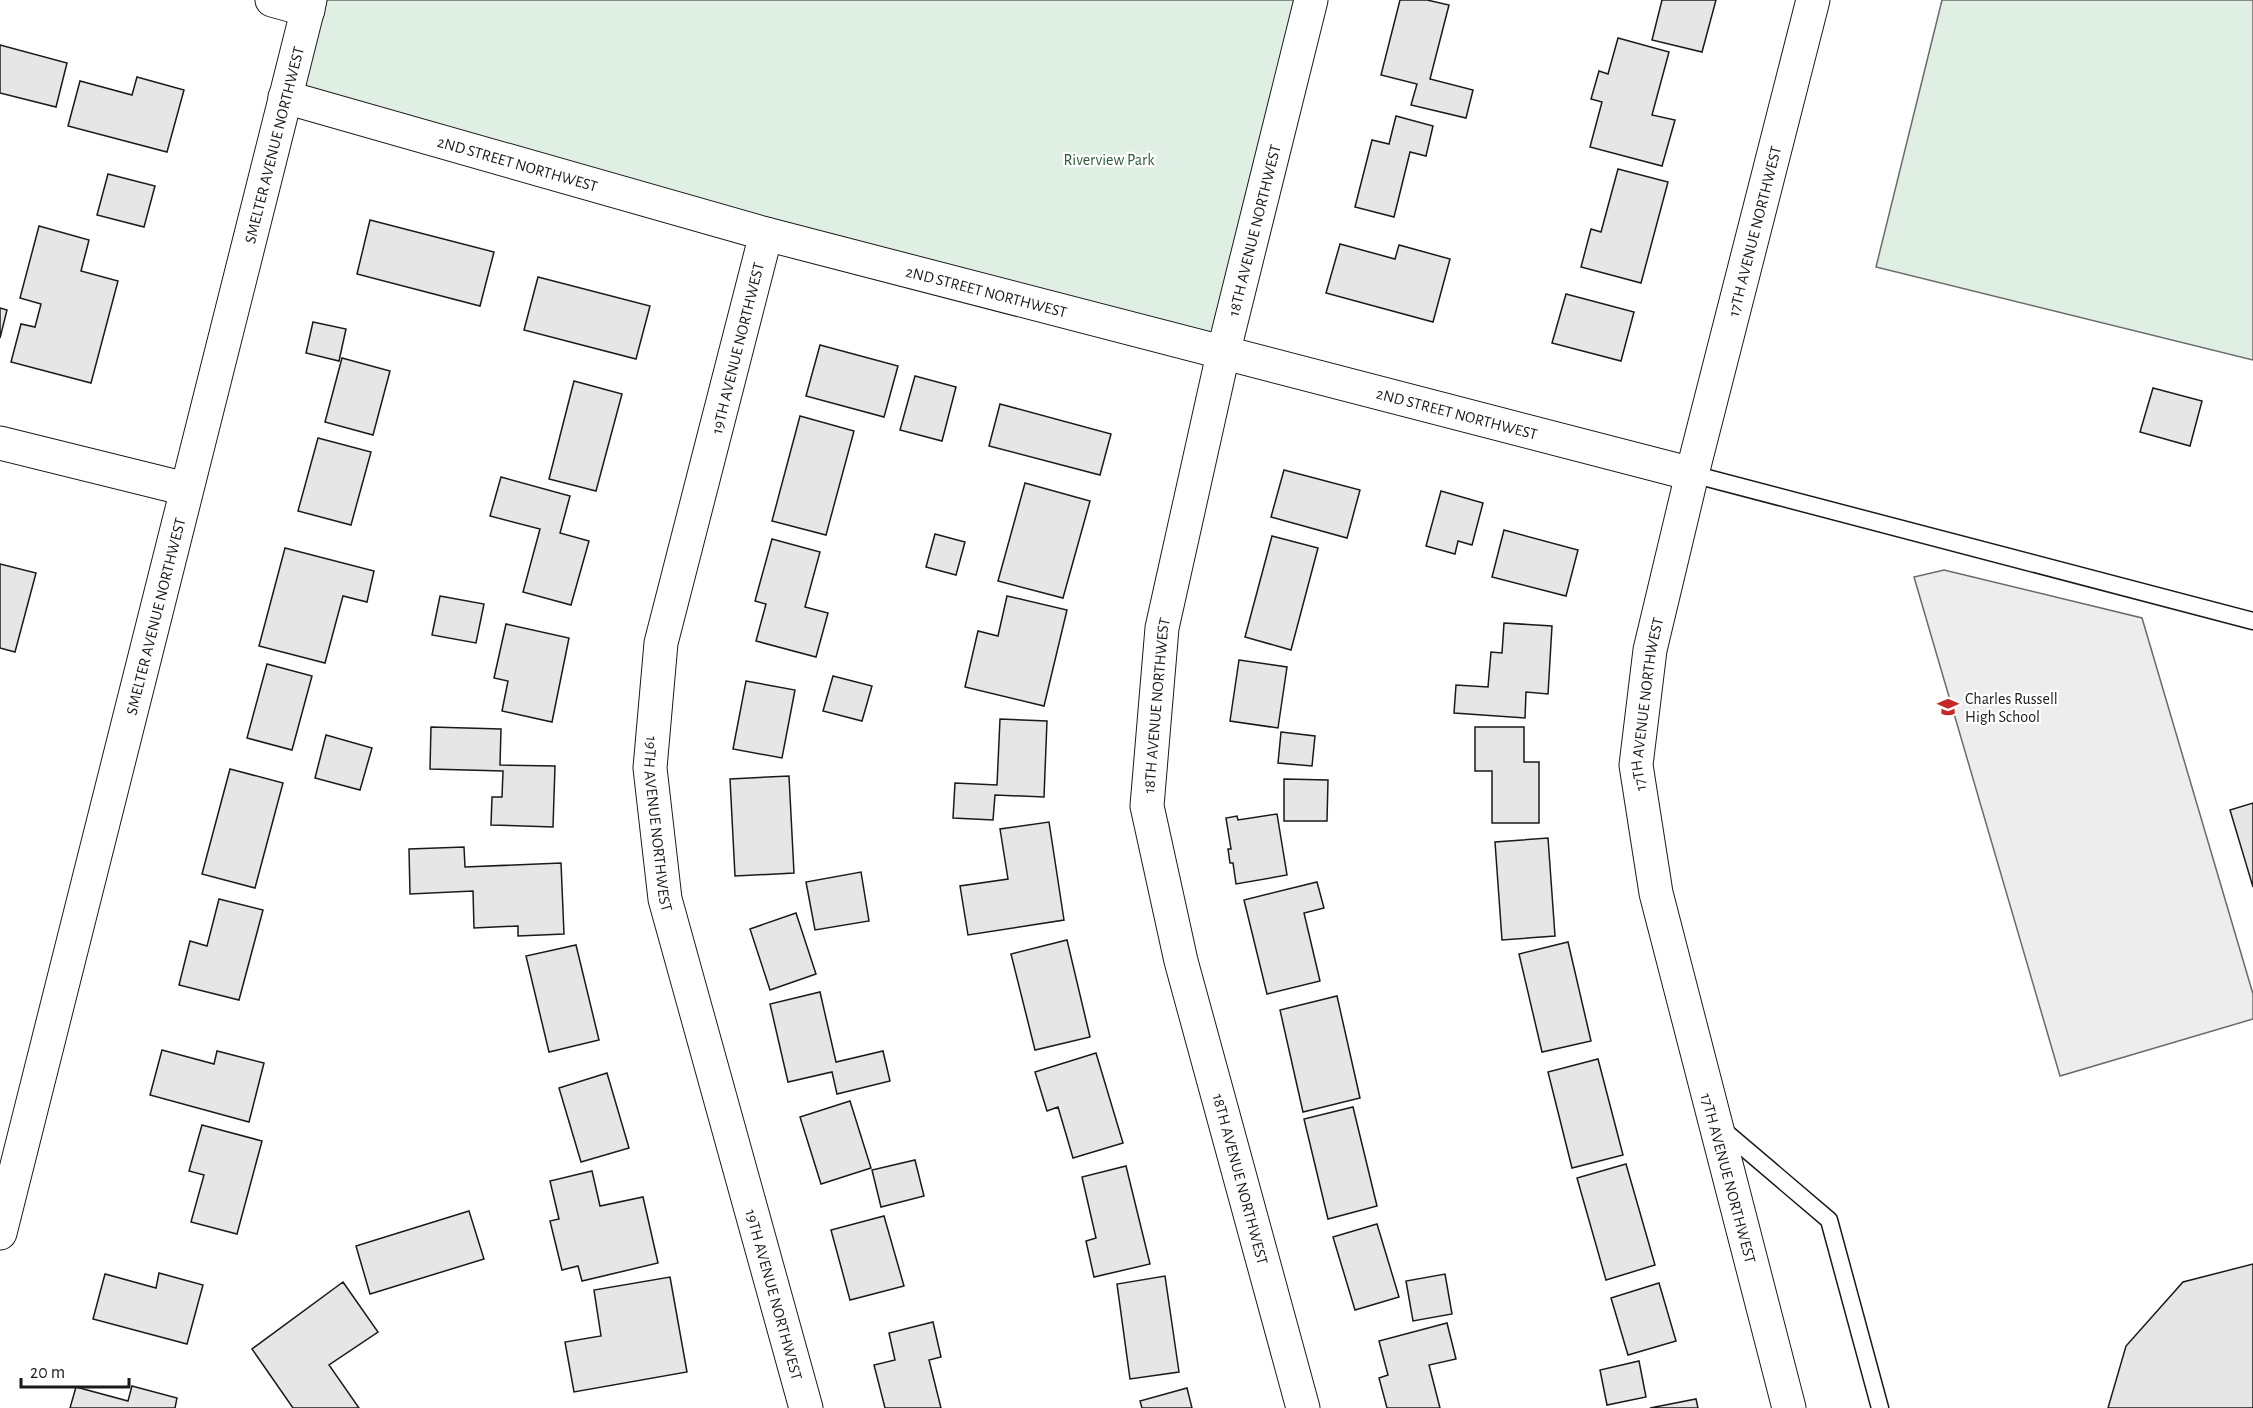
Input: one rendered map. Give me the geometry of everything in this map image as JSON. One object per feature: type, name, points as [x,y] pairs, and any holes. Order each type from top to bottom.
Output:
[{"type":"street","points":[[272,0],[309,5]]},
{"type":"street","name":"18TH AVENUE NORTHWEST","points":[[1303,1408],[1181,961],[1147,806],[1162,628],[1223,354],[1311,0]]},
{"type":"street","name":"17TH AVENUE NORTHWEST","points":[[1789,1408],[1656,893],[1636,765],[1650,650],[1692,474],[1813,0]]},
{"type":"street","name":"SMELTER AVENUE NORTHWEST","points":[[0,1233],[309,5]]},
{"type":"street","name":"2ND STREET NORTHWEST","points":[[285,97],[766,234],[1692,474]]},
{"type":"street","name":"19TH AVENUE NORTHWEST","points":[[766,234],[661,643],[650,768],[665,899],[801,1407]]},
{"type":"street","points":[[0,442],[186,489]]},
{"type":"lane","points":[[1692,474],[2253,621]]},
{"type":"lane","points":[[1715,1124],[1829,1220],[1880,1408]]},
{"type":"green space","name":"Riverview Park","points":[[308,0],[1311,0],[1223,354],[285,97]]},
{"type":"green space","points":[[1942,0],[2253,0],[2253,360],[1876,267]]},
{"type":"shaded area","points":[[1944,570],[2142,618],[2253,994],[2253,1019],[2060,1076],[1914,577]]},
{"type":"building","points":[[1400,0],[1427,0],[1449,5],[1430,79],[1473,90],[1466,118],[1411,105],[1417,84],[1381,75]]},
{"type":"building","points":[[1662,0],[1716,0],[1702,52],[1652,40]]},
{"type":"building","points":[[1618,38],[1669,52],[1652,115],[1675,120],[1662,166],[1590,147],[1602,102],[1591,99],[1599,71],[1608,74]]},
{"type":"building","points":[[0,45],[67,63],[56,107],[0,93]]},
{"type":"building","points":[[137,77],[184,90],[167,152],[68,126],[80,81],[132,95]]},
{"type":"building","points":[[1396,116],[1433,126],[1426,156],[1410,152],[1394,217],[1355,207],[1372,140],[1389,144]]},
{"type":"building","points":[[1618,169],[1668,182],[1641,283],[1581,267],[1591,229],[1601,232]]},
{"type":"building","points":[[108,174],[155,186],[144,227],[97,215]]},
{"type":"building","points":[[370,220],[494,252],[480,306],[357,274]]},
{"type":"building","points":[[39,226],[89,240],[81,271],[118,281],[91,383],[11,362],[21,324],[35,327],[41,304],[20,298]]},
{"type":"building","points":[[1340,244],[1395,259],[1399,245],[1450,259],[1433,322],[1326,293]]},
{"type":"building","points":[[538,277],[650,306],[636,359],[524,330]]},
{"type":"building","points":[[1566,294],[1634,312],[1621,361],[1552,343]]},
{"type":"building","points":[[0,308],[7,310],[0,338]]},
{"type":"building","points":[[313,322],[346,329],[339,361],[306,353]]},
{"type":"building","points":[[820,345],[898,366],[884,417],[806,396]]},
{"type":"building","points":[[342,358],[390,371],[373,435],[325,422]]},
{"type":"building","points":[[915,376],[956,387],[942,441],[900,430]]},
{"type":"building","points":[[574,381],[622,394],[596,491],[549,479]]},
{"type":"building","points":[[2153,388],[2202,401],[2190,446],[2140,432]]},
{"type":"building","points":[[1000,404],[1111,434],[1100,475],[989,446]]},
{"type":"building","points":[[800,416],[854,431],[826,535],[772,521]]},
{"type":"building","points":[[318,438],[371,452],[351,525],[298,511]]},
{"type":"building","points":[[1284,470],[1360,490],[1347,538],[1271,517]]},
{"type":"building","points":[[501,477],[570,496],[560,533],[589,541],[571,605],[523,592],[540,529],[490,516]]},
{"type":"building","points":[[1025,483],[1090,501],[1063,598],[998,581]]},
{"type":"building","points":[[1441,491],[1483,503],[1472,545],[1458,541],[1455,554],[1426,546]]},
{"type":"building","points":[[1504,530],[1578,550],[1566,596],[1492,577]]},
{"type":"building","points":[[935,534],[965,542],[956,575],[926,567]]},
{"type":"building","points":[[1272,536],[1318,548],[1291,650],[1245,637]]},
{"type":"building","points":[[772,539],[820,552],[805,607],[828,613],[816,657],[756,641],[766,604],[755,601]]},
{"type":"building","points":[[285,548],[374,571],[367,602],[343,596],[325,663],[259,646]]},
{"type":"building","points":[[0,564],[36,573],[15,652],[0,648]]},
{"type":"building","points":[[440,596],[484,604],[476,643],[432,635]]},
{"type":"building","points":[[1007,596],[1067,610],[1044,706],[965,687],[978,631],[998,636]]},
{"type":"building","points":[[1504,623],[1552,626],[1548,694],[1526,692],[1525,718],[1454,713],[1456,685],[1488,687],[1491,652],[1502,653]]},
{"type":"building","points":[[506,624],[569,638],[552,722],[502,711],[508,681],[494,678]]},
{"type":"building","points":[[1239,660],[1287,667],[1278,728],[1230,721]]},
{"type":"building","points":[[267,664],[312,676],[292,750],[247,738]]},
{"type":"building","points":[[833,676],[872,686],[862,721],[823,711]]},
{"type":"building","points":[[746,681],[795,690],[782,758],[733,749]]},
{"type":"building","points":[[1000,719],[1047,721],[1044,797],[995,795],[993,820],[953,818],[955,783],[997,785]]},
{"type":"building","points":[[431,727],[501,729],[500,765],[555,766],[553,827],[491,825],[492,797],[502,797],[503,771],[430,769]]},
{"type":"building","points":[[1475,727],[1524,727],[1524,762],[1539,762],[1539,823],[1492,823],[1492,771],[1475,771]]},
{"type":"building","points":[[1281,732],[1315,736],[1312,766],[1278,763]]},
{"type":"building","points":[[326,735],[372,748],[360,790],[315,778]]},
{"type":"building","points":[[230,769],[283,783],[255,888],[202,874]]},
{"type":"building","points":[[789,776],[794,873],[735,876],[730,779]]},
{"type":"building","points":[[1284,779],[1328,780],[1327,821],[1284,821]]},
{"type":"building","points":[[2253,803],[2253,887],[2230,810]]},
{"type":"building","points":[[1277,814],[1287,875],[1236,884],[1233,863],[1230,863],[1228,849],[1231,849],[1226,818],[1237,816],[1238,820]]},
{"type":"building","points":[[1049,822],[1064,920],[968,935],[960,886],[1008,879],[1000,829]]},
{"type":"building","points":[[1548,838],[1555,936],[1502,940],[1495,842]]},
{"type":"building","points":[[464,847],[465,867],[561,863],[564,934],[518,936],[518,926],[474,928],[473,891],[410,894],[409,849]]},
{"type":"building","points":[[861,872],[869,921],[815,930],[806,882]]},
{"type":"building","points":[[1317,882],[1324,908],[1304,913],[1320,981],[1267,994],[1244,900]]},
{"type":"building","points":[[219,899],[263,910],[239,1000],[179,985],[190,941],[207,946]]},
{"type":"building","points":[[796,913],[816,974],[770,990],[750,929]]},
{"type":"building","points":[[1067,940],[1090,1037],[1035,1050],[1011,954]]},
{"type":"building","points":[[1568,942],[1591,1041],[1542,1052],[1519,954]]},
{"type":"building","points":[[576,945],[599,1040],[549,1052],[526,956]]},
{"type":"building","points":[[820,992],[836,1062],[883,1051],[890,1081],[837,1094],[832,1072],[788,1082],[770,1004]]},
{"type":"building","points":[[1337,996],[1360,1098],[1303,1112],[1280,1010]]},
{"type":"building","points":[[162,1050],[214,1064],[217,1051],[264,1063],[249,1122],[150,1095]]},
{"type":"building","points":[[1096,1053],[1123,1143],[1073,1158],[1058,1107],[1047,1111],[1035,1072]]},
{"type":"building","points":[[1598,1059],[1623,1155],[1572,1168],[1548,1072]]},
{"type":"building","points":[[607,1073],[629,1148],[581,1162],[559,1088]]},
{"type":"building","points":[[850,1101],[871,1168],[821,1184],[800,1117]]},
{"type":"building","points":[[1353,1107],[1377,1206],[1328,1219],[1304,1119]]},
{"type":"building","points":[[202,1125],[262,1141],[237,1234],[191,1222],[204,1175],[189,1171]]},
{"type":"building","points":[[915,1160],[924,1196],[881,1207],[872,1170]]},
{"type":"building","points":[[1626,1164],[1655,1265],[1606,1280],[1577,1178]]},
{"type":"building","points":[[1126,1166],[1150,1264],[1094,1277],[1086,1241],[1096,1238],[1082,1177]]},
{"type":"building","points":[[592,1171],[600,1206],[643,1197],[658,1263],[582,1281],[578,1266],[562,1270],[550,1221],[559,1219],[550,1181]]},
{"type":"building","points":[[469,1211],[484,1259],[370,1294],[356,1246]]},
{"type":"building","points":[[884,1216],[904,1286],[850,1300],[831,1230]]},
{"type":"building","points":[[1377,1224],[1399,1297],[1355,1310],[1333,1237]]},
{"type":"building","points":[[2253,1264],[2253,1408],[2108,1408],[2126,1346],[2183,1282]]},
{"type":"building","points":[[159,1273],[203,1285],[187,1344],[93,1319],[105,1274],[156,1288]]},
{"type":"building","points":[[1445,1274],[1452,1314],[1413,1321],[1406,1281]]},
{"type":"building","points":[[1165,1276],[1179,1372],[1130,1379],[1117,1284]]},
{"type":"building","points":[[670,1277],[687,1372],[574,1392],[565,1342],[601,1336],[594,1290]]},
{"type":"building","points":[[343,1282],[378,1332],[329,1365],[359,1408],[293,1408],[252,1349]]},
{"type":"building","points":[[1659,1283],[1676,1341],[1628,1355],[1611,1298]]},
{"type":"building","points":[[933,1322],[941,1357],[929,1360],[941,1408],[885,1408],[874,1365],[895,1360],[889,1333]]},
{"type":"building","points":[[1447,1323],[1456,1359],[1429,1365],[1440,1408],[1387,1408],[1379,1378],[1388,1375],[1379,1341]]},
{"type":"building","points":[[1639,1361],[1646,1397],[1607,1405],[1600,1370]]},
{"type":"building","points":[[132,1386],[177,1398],[175,1408],[70,1408],[76,1387],[128,1401]]},
{"type":"building","points":[[1187,1388],[1192,1408],[1142,1408],[1140,1401]]},
{"type":"building","points":[[1696,1399],[1698,1408],[1650,1408]]},
{"type":"place","name":"Charles Russell High School","points":[[1948,707]]}]
